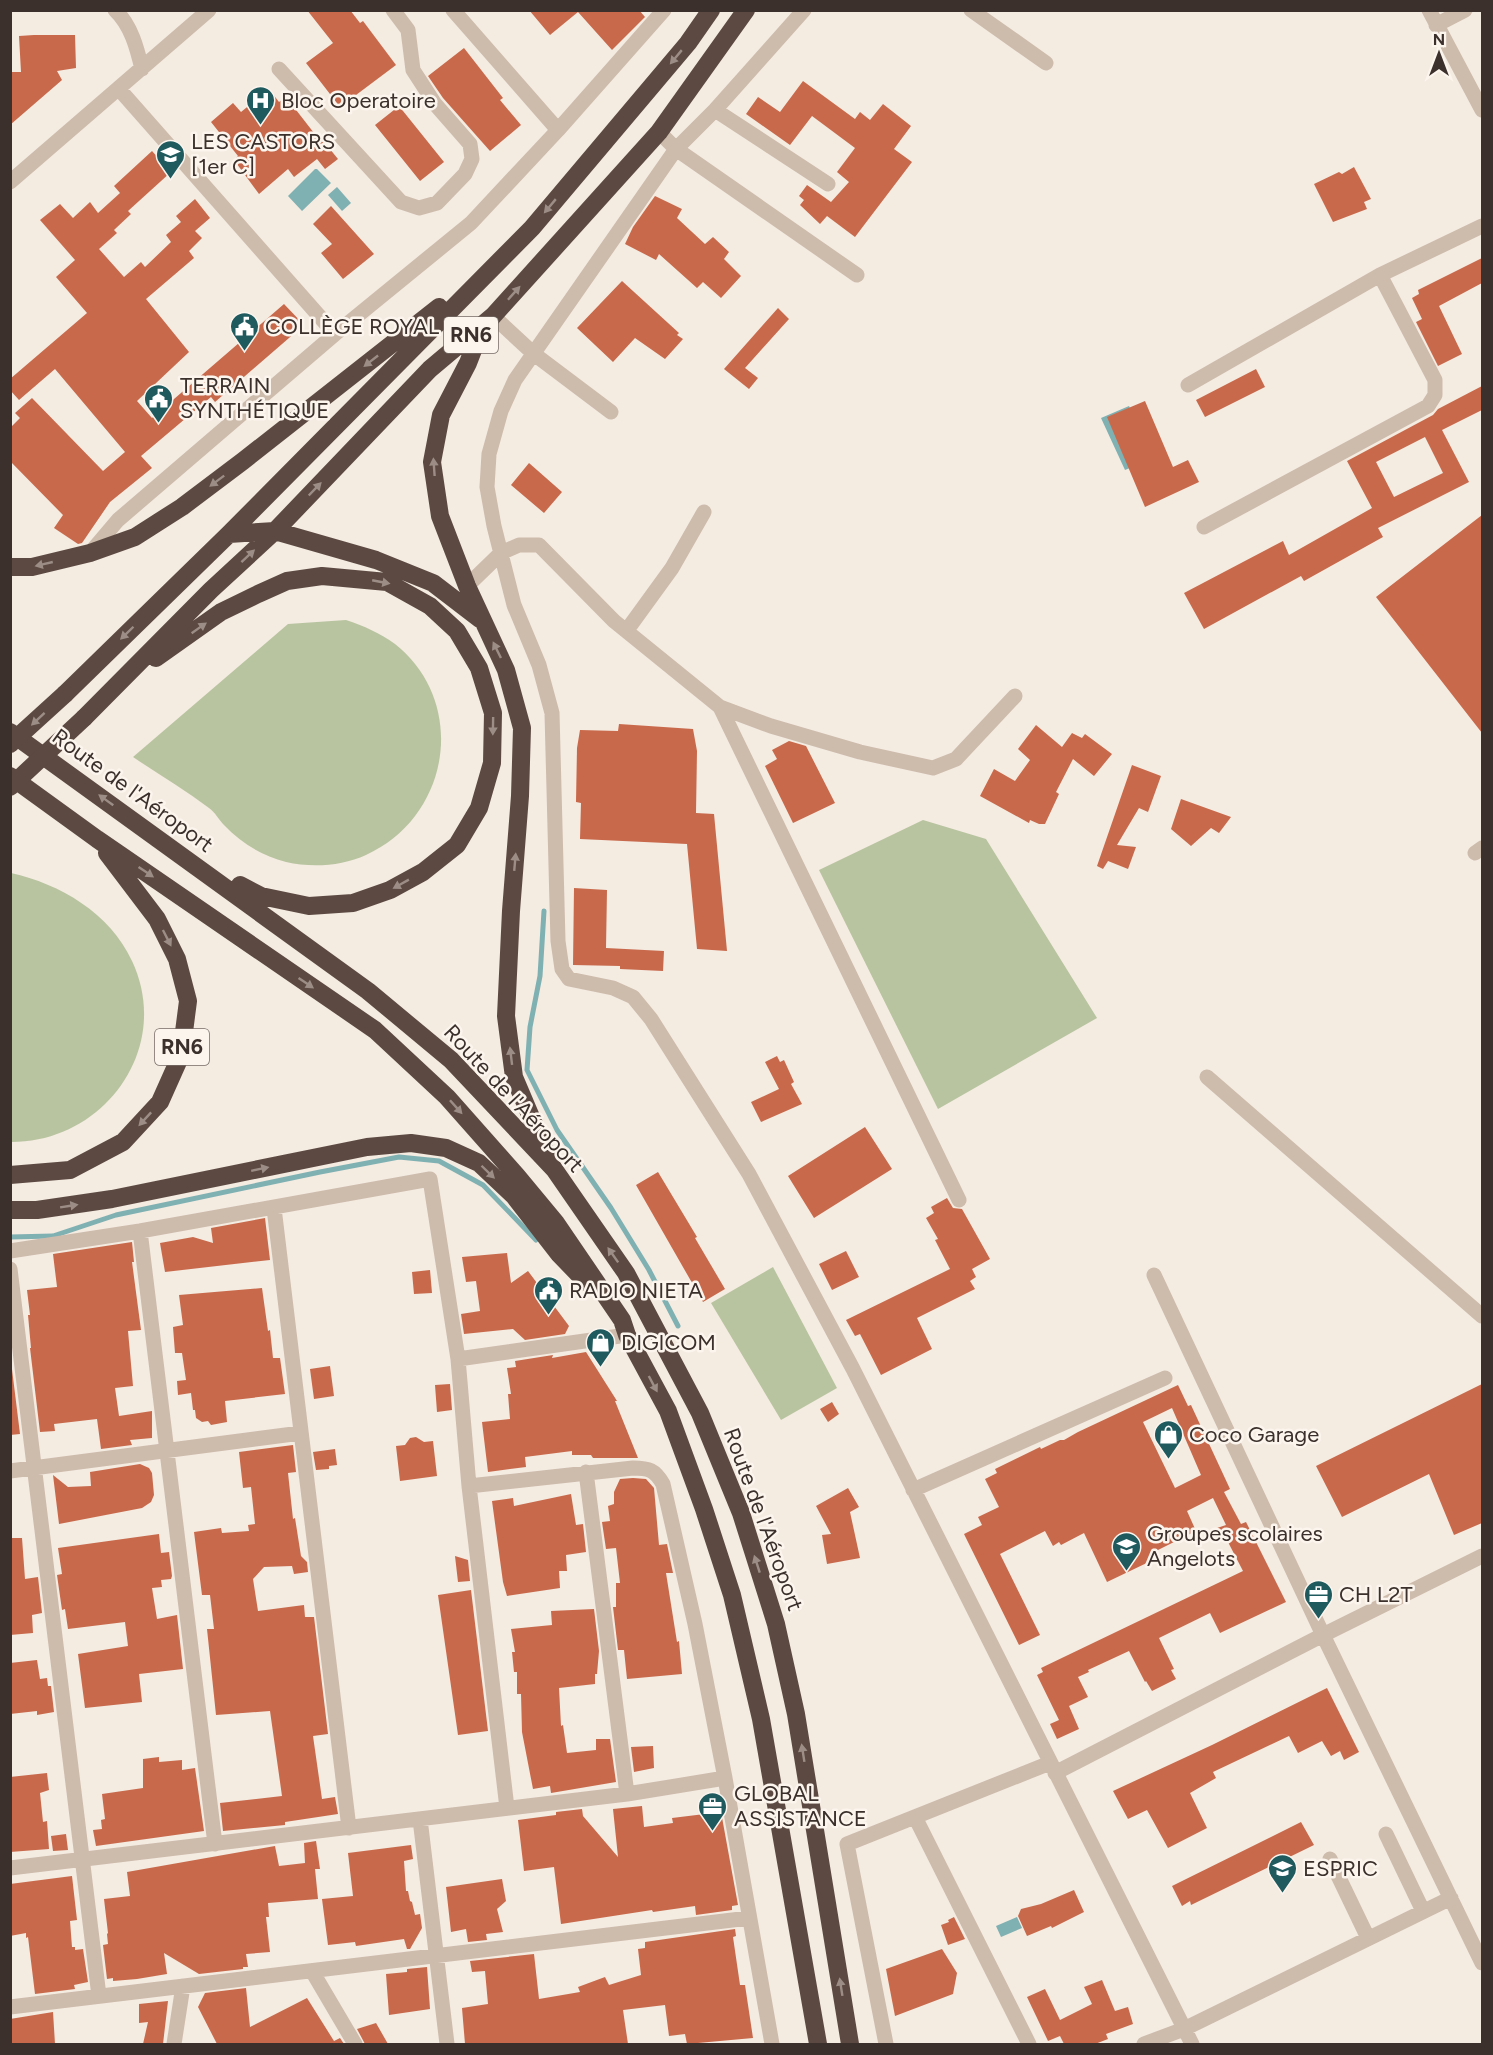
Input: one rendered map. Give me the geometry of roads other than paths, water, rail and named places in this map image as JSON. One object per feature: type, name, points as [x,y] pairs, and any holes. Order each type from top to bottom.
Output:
[{"type":"highway","points":[[10,744],[229,534],[532,228],[688,43],[711,10]]},
{"type":"highway","name":"RN6","points":[[117,686],[211,590],[275,531],[429,369],[488,321],[659,132],[746,10]]},
{"type":"highway","name":"RN6","points":[[10,567],[32,567],[90,553],[135,537],[183,507],[500,260]]},
{"type":"highway","points":[[488,321],[441,415],[432,462],[440,516],[467,586],[506,670],[522,728],[506,1016],[514,1077],[554,1169]]},
{"type":"highway","points":[[229,534],[275,531],[376,560],[433,583],[482,620]]},
{"type":"highway","points":[[10,787],[117,686],[221,612],[287,581],[322,576],[387,582],[430,606],[457,631],[479,668],[493,713],[492,763],[479,808],[457,845],[423,872],[390,890],[353,903],[309,906],[261,896],[188,858]]},
{"type":"highway","name":"Route de l'Aéroport","points":[[10,732],[188,858],[368,991],[451,1060],[554,1169],[626,1273],[699,1413],[741,1513],[776,1624],[796,1714],[850,2044]]},
{"type":"highway","name":"RN6","points":[[10,776],[97,839],[157,919],[177,959],[188,1000],[181,1055],[160,1102],[123,1142],[70,1170],[10,1175]]},
{"type":"highway","points":[[97,839],[375,1030],[447,1097],[517,1176],[556,1223],[625,1327],[668,1412],[704,1509],[732,1595],[761,1719],[818,2044]]},
{"type":"highway","points":[[10,1210],[38,1210],[112,1199],[367,1147],[411,1143],[446,1148],[479,1163],[513,1196],[559,1254],[625,1327]]},
{"type":"street","points":[[114,10],[120,15],[136,43],[142,69]]},
{"type":"street","points":[[10,182],[209,10]]},
{"type":"street","points":[[279,69],[401,202],[419,208],[437,203],[465,174],[472,159],[470,144],[435,104],[413,70],[408,30],[393,10]]},
{"type":"street","points":[[453,10],[558,130]]},
{"type":"street","points":[[90,553],[118,520],[335,334],[471,223],[558,130],[664,10]]},
{"type":"street","points":[[804,10],[716,110],[676,149],[515,380],[501,411],[489,454],[487,487],[501,553],[514,605],[539,665],[552,713],[558,941],[562,969],[569,979],[614,988],[633,997],[651,1019],[749,1174],[853,1369],[1192,2044]]},
{"type":"street","points":[[971,10],[1046,63]]},
{"type":"street","points":[[1429,10],[1482,110]]},
{"type":"street","points":[[1436,25],[1465,10]]},
{"type":"street","points":[[119,89],[335,334]]},
{"type":"street","points":[[716,110],[828,184]]},
{"type":"street","points":[[659,132],[676,149],[857,274]]},
{"type":"street","points":[[1188,385],[1380,275],[1482,226]]},
{"type":"street","points":[[1204,527],[1428,406],[1435,395],[1435,380],[1380,275]]},
{"type":"street","points":[[488,321],[611,412]]},
{"type":"street","points":[[627,630],[672,568],[704,512]]},
{"type":"street","points":[[467,586],[501,553],[519,545],[539,545],[614,621],[720,707],[771,726],[860,752],[933,768],[956,759],[1015,696]]},
{"type":"street","points":[[720,707],[959,1200]]},
{"type":"street","points":[[1207,1077],[1482,1316]]},
{"type":"street","points":[[10,1251],[140,1231],[430,1179],[458,1359],[469,1486],[507,1808]]},
{"type":"street","points":[[274,1208],[349,1828]]},
{"type":"street","points":[[140,1231],[215,1844]]},
{"type":"street","points":[[10,1269],[99,1996]]},
{"type":"street","points":[[1154,1275],[1323,1635],[1482,1964]]},
{"type":"street","points":[[458,1359],[625,1327]]},
{"type":"street","points":[[913,1490],[1165,1378]]},
{"type":"street","points":[[10,1471],[301,1433]]},
{"type":"street","points":[[469,1486],[633,1468],[648,1468],[657,1474],[663,1484],[695,1624],[772,2044]]},
{"type":"street","points":[[586,1472],[627,1794]]},
{"type":"street","points":[[886,2044],[848,1844],[915,1817],[1053,1768],[1482,1556]]},
{"type":"street","points":[[10,1868],[627,1794],[725,1779]]},
{"type":"street","points":[[915,1817],[1029,2044]]},
{"type":"street","points":[[420,1819],[447,2044]]},
{"type":"street","points":[[1386,1834],[1423,1911]]},
{"type":"street","points":[[1330,1859],[1368,1938]]},
{"type":"street","points":[[1144,2044],[1184,2028],[1451,1898]]},
{"type":"street","points":[[10,2007],[749,1918]]},
{"type":"street","points":[[312,1971],[355,2044]]},
{"type":"street","points":[[174,2044],[183,1986]]},
{"type":"water","points":[[315,169],[331,183],[302,211],[288,196]]},
{"type":"water","points":[[337,187],[351,203],[342,211],[328,195]]},
{"type":"water","points":[[1129,406],[1153,458],[1125,470],[1101,418]]},
{"type":"water","points":[[1017,1917],[1022,1928],[1001,1937],[996,1926]]},
{"type":"waterway","points":[[544,911],[540,976],[530,1027],[527,1070],[557,1130],[611,1208],[649,1270],[678,1326]]},
{"type":"waterway","points":[[10,1237],[53,1236],[116,1215],[399,1157],[439,1161],[483,1185],[536,1240]]},
{"type":"place","name":"Bloc Operatoire","points":[[260,126]]},
{"type":"place","name":"LES CASTORS [1er C]","points":[[170,180]]},
{"type":"place","name":"COLLÈGE ROYAL","points":[[244,352]]},
{"type":"place","name":"TERRAIN SYNTHÉTIQUE","points":[[159,424]]},
{"type":"place","name":"RADIO NIETA","points":[[548,1316]]},
{"type":"place","name":"DIGICOM","points":[[600,1368]]},
{"type":"place","name":"Coco Garage","points":[[1168,1460]]},
{"type":"place","name":"Groupes scolaires Angelots","points":[[1126,1572]]},
{"type":"place","name":"CH L2T","points":[[1318,1620]]},
{"type":"place","name":"GLOBAL ASSISTANCE","points":[[713,1832]]},
{"type":"place","name":"ESPRIC","points":[[1282,1894]]}]
